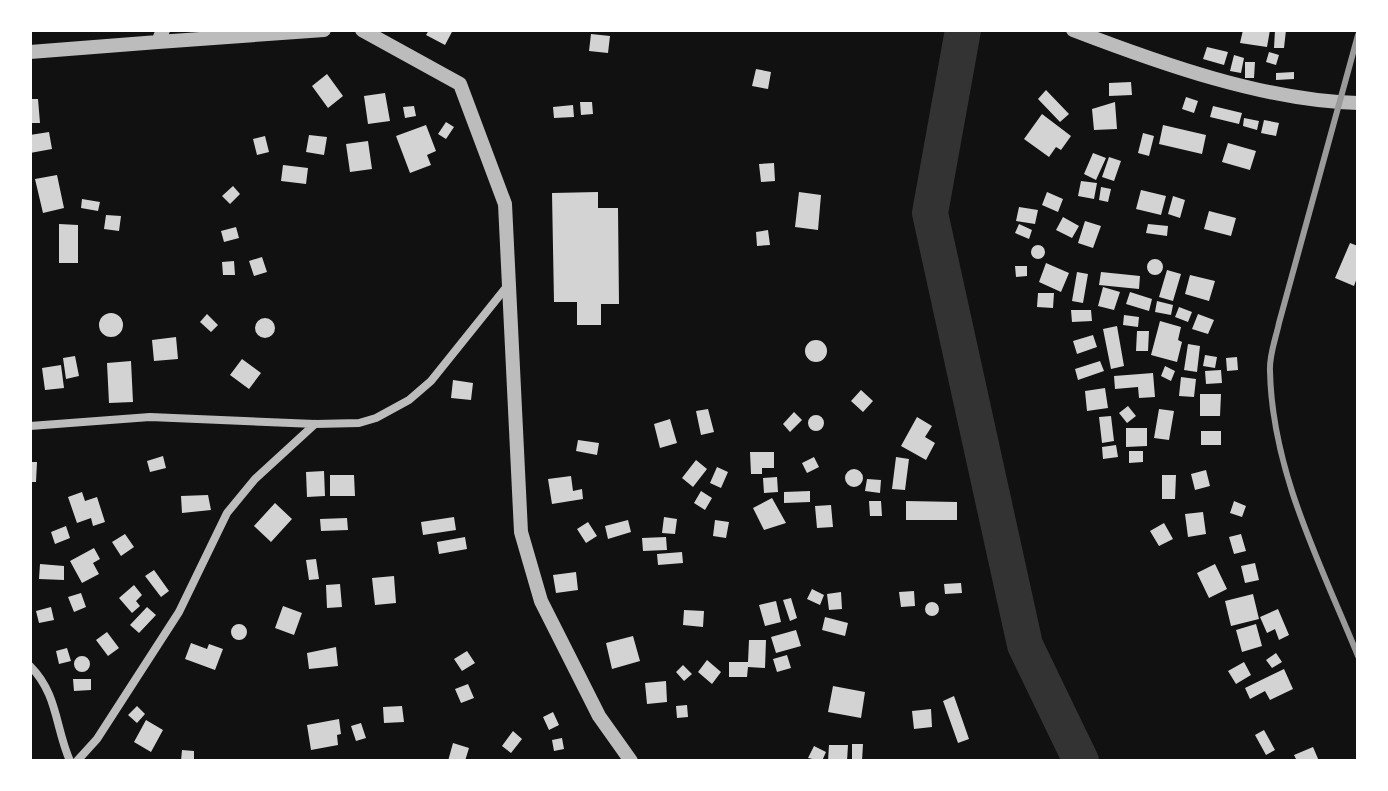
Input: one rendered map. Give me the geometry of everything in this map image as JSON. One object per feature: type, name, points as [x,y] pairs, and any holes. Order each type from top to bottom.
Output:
[{"type":"street","points":[[30,52],[161,36],[324,30]]},
{"type":"street","points":[[362,30],[460,84],[505,204],[516,392],[516,486],[521,532],[541,601],[599,716],[631,761]]},
{"type":"street","points":[[1073,30],[1130,52],[1275,93],[1358,103]]},
{"type":"street","points":[[30,426],[150,417],[359,423],[409,400],[457,350],[508,285]]},
{"type":"street","points":[[30,666],[41,677],[55,704],[76,761],[97,739],[179,612],[227,513],[255,479],[315,424]]},
{"type":"building","points":[[429,30],[453,30],[445,45],[426,35]]},
{"type":"building","points":[[1243,30],[1270,30],[1267,47],[1240,43]]},
{"type":"building","points":[[1275,30],[1286,30],[1284,48],[1274,48]]},
{"type":"building","points":[[591,34],[610,36],[608,53],[589,51]]},
{"type":"building","points":[[1207,47],[1228,52],[1224,65],[1203,59]]},
{"type":"building","points":[[1269,52],[1279,55],[1276,65],[1266,62]]},
{"type":"building","points":[[1234,55],[1244,58],[1241,73],[1230,71]]},
{"type":"building","points":[[1245,62],[1255,62],[1254,78],[1245,78]]},
{"type":"building","points":[[756,69],[771,72],[768,89],[752,86]]},
{"type":"building","points":[[1294,72],[1294,79],[1276,80],[1276,73]]},
{"type":"building","points":[[327,74],[343,96],[328,108],[312,86]]},
{"type":"building","points":[[1131,82],[1132,95],[1109,96],[1109,83]]},
{"type":"building","points":[[1046,90],[1069,114],[1060,122],[1038,99]]},
{"type":"building","points":[[385,93],[390,121],[368,124],[364,96]]},
{"type":"building","points":[[1186,97],[1198,101],[1194,113],[1182,109]]},
{"type":"building","points":[[30,99],[38,99],[40,123],[30,123]]},
{"type":"building","points":[[580,102],[592,102],[593,114],[581,115]]},
{"type":"building","points":[[1115,102],[1117,129],[1094,130],[1092,109]]},
{"type":"building","points":[[573,105],[574,117],[554,118],[553,107]]},
{"type":"building","points":[[414,106],[416,116],[405,118],[403,107]]},
{"type":"building","points":[[1213,106],[1242,113],[1239,124],[1210,117]]},
{"type":"building","points":[[1042,114],[1071,136],[1061,150],[1056,147],[1049,157],[1024,139]]},
{"type":"building","points":[[1244,118],[1259,121],[1257,130],[1243,126]]},
{"type":"building","points":[[1264,120],[1279,123],[1276,136],[1261,133]]},
{"type":"building","points":[[446,122],[454,127],[446,139],[438,134]]},
{"type":"building","points":[[426,125],[436,151],[427,155],[431,165],[410,173],[396,136]]},
{"type":"building","points":[[1163,125],[1206,135],[1202,154],[1159,144]]},
{"type":"building","points":[[49,132],[52,149],[30,153],[30,135]]},
{"type":"building","points":[[1143,133],[1154,136],[1149,156],[1138,153]]},
{"type":"building","points":[[309,135],[327,137],[324,155],[306,152]]},
{"type":"building","points":[[265,136],[269,152],[257,155],[253,139]]},
{"type":"building","points":[[368,141],[372,169],[350,172],[346,144]]},
{"type":"building","points":[[1228,143],[1256,151],[1250,170],[1222,162]]},
{"type":"building","points":[[1093,153],[1106,158],[1096,180],[1084,174]]},
{"type":"building","points":[[1109,157],[1121,161],[1114,181],[1102,177]]},
{"type":"building","points":[[774,163],[775,181],[761,182],[759,164]]},
{"type":"building","points":[[283,165],[308,168],[306,184],[281,181]]},
{"type":"building","points":[[57,175],[64,208],[43,213],[35,179]]},
{"type":"building","points":[[1081,181],[1097,183],[1094,199],[1078,196]]},
{"type":"building","points":[[233,186],[240,194],[230,204],[222,196]]},
{"type":"building","points":[[1101,187],[1111,189],[1108,202],[1099,200]]},
{"type":"building","points":[[1141,190],[1166,196],[1161,215],[1136,209]]},
{"type":"building","points":[[598,192],[598,208],[618,208],[619,304],[601,304],[601,325],[577,325],[577,302],[554,302],[552,193]]},
{"type":"building","points":[[799,192],[821,195],[818,230],[795,227]]},
{"type":"building","points":[[1047,192],[1063,199],[1058,212],[1042,205]]},
{"type":"building","points":[[1173,196],[1185,200],[1180,218],[1168,214]]},
{"type":"building","points":[[82,199],[100,202],[98,211],[81,208]]},
{"type":"building","points":[[1019,207],[1038,210],[1035,224],[1016,221]]},
{"type":"building","points":[[1209,211],[1236,218],[1231,236],[1204,229]]},
{"type":"building","points":[[106,215],[121,216],[119,231],[104,229]]},
{"type":"building","points":[[1063,217],[1079,226],[1072,238],[1056,230]]},
{"type":"building","points":[[1085,221],[1101,226],[1093,248],[1078,243]]},
{"type":"building","points":[[59,224],[78,225],[78,263],[59,263]]},
{"type":"building","points":[[1019,224],[1032,230],[1029,239],[1015,233]]},
{"type":"building","points":[[1148,224],[1168,226],[1167,236],[1146,233]]},
{"type":"building","points":[[236,227],[239,238],[224,242],[221,231]]},
{"type":"building","points":[[768,230],[770,245],[757,246],[756,232]]},
{"type":"building","points":[[1350,243],[1358,246],[1358,275],[1354,286],[1335,278]]},
{"type":"building","points":[[1038,245],[1045,252],[1038,259],[1031,252]]},
{"type":"building","points":[[262,257],[267,272],[254,276],[249,261]]},
{"type":"building","points":[[1152,259],[1158,259],[1163,267],[1161,273],[1152,275],[1147,270],[1147,264]]},
{"type":"building","points":[[234,261],[235,275],[223,275],[222,262]]},
{"type":"building","points":[[1046,263],[1069,273],[1061,292],[1039,282]]},
{"type":"building","points":[[1015,266],[1027,266],[1027,276],[1016,277]]},
{"type":"building","points":[[1167,270],[1181,274],[1173,301],[1159,297]]},
{"type":"building","points":[[1077,272],[1088,274],[1083,303],[1072,301]]},
{"type":"building","points":[[1101,272],[1140,276],[1139,289],[1099,285]]},
{"type":"building","points":[[1190,275],[1215,281],[1209,301],[1185,294]]},
{"type":"building","points":[[1103,287],[1120,292],[1114,310],[1098,306]]},
{"type":"building","points":[[1130,292],[1152,299],[1149,311],[1126,304]]},
{"type":"building","points":[[1038,293],[1054,293],[1053,308],[1037,307]]},
{"type":"building","points":[[1157,301],[1173,305],[1171,315],[1155,312]]},
{"type":"building","points":[[1179,307],[1192,312],[1188,322],[1175,317]]},
{"type":"building","points":[[1071,310],[1091,310],[1092,321],[1072,322]]},
{"type":"building","points":[[111,313],[120,316],[123,325],[120,334],[111,337],[102,334],[99,325],[102,316]]},
{"type":"building","points":[[207,314],[218,325],[211,332],[200,322]]},
{"type":"building","points":[[1198,314],[1214,320],[1208,334],[1192,329]]},
{"type":"building","points":[[1124,315],[1139,317],[1138,327],[1123,325]]},
{"type":"building","points":[[261,318],[269,318],[275,328],[269,338],[261,338],[255,332],[255,324]]},
{"type":"building","points":[[1160,321],[1181,327],[1178,340],[1182,342],[1177,362],[1151,355]]},
{"type":"building","points":[[1117,326],[1124,366],[1111,369],[1103,329]]},
{"type":"building","points":[[1137,331],[1149,331],[1148,351],[1136,351]]},
{"type":"building","points":[[1093,335],[1097,347],[1077,354],[1073,341]]},
{"type":"building","points":[[176,337],[178,359],[154,361],[152,340]]},
{"type":"building","points":[[816,340],[824,343],[827,351],[824,359],[816,362],[808,359],[805,351],[808,343]]},
{"type":"building","points":[[1188,344],[1200,346],[1197,372],[1184,370]]},
{"type":"building","points":[[1205,355],[1217,357],[1215,368],[1203,366]]},
{"type":"building","points":[[75,356],[79,376],[66,379],[63,358]]},
{"type":"building","points":[[1237,357],[1238,370],[1227,371],[1226,358]]},
{"type":"building","points":[[242,359],[261,373],[249,389],[230,375]]},
{"type":"building","points":[[131,361],[133,402],[109,403],[107,363]]},
{"type":"building","points":[[1100,361],[1104,371],[1078,380],[1075,369]]},
{"type":"building","points":[[61,365],[64,388],[45,390],[42,368]]},
{"type":"building","points":[[1165,366],[1175,371],[1171,381],[1161,376]]},
{"type":"building","points":[[1221,370],[1222,383],[1206,384],[1205,371]]},
{"type":"building","points":[[1153,373],[1155,397],[1139,398],[1138,387],[1115,389],[1114,376]]},
{"type":"building","points":[[1181,377],[1196,379],[1194,397],[1179,396]]},
{"type":"building","points":[[453,380],[473,383],[471,400],[451,398]]},
{"type":"building","points":[[1105,388],[1108,408],[1087,411],[1085,391]]},
{"type":"building","points":[[861,390],[873,401],[863,412],[851,401]]},
{"type":"building","points":[[1200,394],[1221,394],[1220,416],[1200,416]]},
{"type":"building","points":[[1128,406],[1136,416],[1127,423],[1119,413]]},
{"type":"building","points":[[708,409],[714,432],[701,435],[696,411]]},
{"type":"building","points":[[1159,409],[1174,411],[1169,440],[1154,438]]},
{"type":"building","points":[[794,412],[802,420],[790,432],[783,424]]},
{"type":"building","points":[[816,415],[824,423],[816,431],[808,423]]},
{"type":"building","points":[[1111,416],[1114,441],[1102,443],[1099,417]]},
{"type":"building","points":[[917,417],[932,426],[925,437],[935,443],[926,460],[901,446]]},
{"type":"building","points":[[670,419],[677,443],[660,448],[654,424]]},
{"type":"building","points":[[1126,428],[1147,428],[1147,446],[1126,447]]},
{"type":"building","points":[[1201,431],[1221,431],[1221,445],[1201,445]]},
{"type":"building","points":[[578,440],[599,443],[597,455],[576,451]]},
{"type":"building","points":[[1116,445],[1118,457],[1103,459],[1102,447]]},
{"type":"building","points":[[1129,451],[1143,451],[1143,462],[1129,463]]},
{"type":"building","points":[[750,452],[774,452],[774,468],[762,468],[762,474],[751,474]]},
{"type":"building","points":[[163,456],[166,468],[150,472],[147,461]]},
{"type":"building","points":[[814,457],[819,467],[807,473],[802,463]]},
{"type":"building","points":[[896,457],[909,459],[905,490],[892,489]]},
{"type":"building","points":[[696,460],[707,469],[693,487],[682,478]]},
{"type":"building","points":[[30,462],[37,462],[36,482],[30,482]]},
{"type":"building","points":[[717,467],[728,472],[721,488],[710,483]]},
{"type":"building","points":[[854,469],[863,478],[854,487],[845,478]]},
{"type":"building","points":[[1206,470],[1210,486],[1195,490],[1191,474]]},
{"type":"building","points":[[324,471],[325,496],[307,497],[306,472]]},
{"type":"building","points":[[330,475],[354,475],[355,496],[330,496]]},
{"type":"building","points":[[1162,475],[1176,475],[1175,499],[1162,499]]},
{"type":"building","points":[[571,476],[573,491],[582,489],[583,499],[552,504],[548,479]]},
{"type":"building","points":[[777,477],[778,492],[764,493],[763,478]]},
{"type":"building","points":[[867,479],[881,480],[880,493],[865,491]]},
{"type":"building","points":[[701,491],[712,498],[705,510],[694,503]]},
{"type":"building","points":[[810,491],[810,502],[784,503],[784,492]]},
{"type":"building","points":[[82,492],[85,501],[97,497],[105,522],[93,526],[91,518],[77,523],[68,497]]},
{"type":"building","points":[[208,495],[211,510],[182,513],[181,496]]},
{"type":"building","points":[[772,498],[786,523],[764,530],[753,508]]},
{"type":"building","points":[[869,501],[881,501],[882,516],[870,516]]},
{"type":"building","points":[[906,501],[957,502],[957,520],[906,520]]},
{"type":"building","points":[[1234,501],[1246,506],[1242,517],[1230,513]]},
{"type":"building","points":[[275,503],[292,519],[271,542],[254,526]]},
{"type":"building","points":[[831,505],[833,527],[817,528],[815,506]]},
{"type":"building","points":[[1203,512],[1206,534],[1188,537],[1185,514]]},
{"type":"building","points":[[454,517],[456,530],[423,535],[421,522]]},
{"type":"building","points":[[664,517],[677,519],[675,534],[662,533]]},
{"type":"building","points":[[347,518],[348,530],[321,531],[320,519]]},
{"type":"building","points":[[628,520],[631,532],[608,539],[605,526]]},
{"type":"building","points":[[715,520],[729,522],[726,538],[713,536]]},
{"type":"building","points":[[588,522],[597,536],[586,543],[577,529]]},
{"type":"building","points":[[1164,523],[1173,539],[1159,546],[1150,531]]},
{"type":"building","points":[[66,526],[70,538],[55,544],[51,532]]},
{"type":"building","points":[[125,534],[134,547],[121,556],[112,542]]},
{"type":"building","points":[[1241,534],[1246,551],[1234,554],[1229,537]]},
{"type":"building","points":[[465,537],[467,549],[439,554],[437,542]]},
{"type":"building","points":[[666,537],[667,550],[643,551],[642,538]]},
{"type":"building","points":[[94,548],[100,559],[93,563],[99,574],[82,583],[70,561]]},
{"type":"building","points":[[682,552],[683,563],[658,565],[657,554]]},
{"type":"building","points":[[316,559],[319,579],[309,580],[306,560]]},
{"type":"building","points":[[1255,563],[1259,580],[1245,583],[1241,566]]},
{"type":"building","points":[[40,564],[64,566],[64,580],[39,579]]},
{"type":"building","points":[[1215,564],[1227,589],[1209,598],[1197,573]]},
{"type":"building","points":[[154,570],[169,591],[161,597],[145,576]]},
{"type":"building","points":[[576,572],[578,590],[556,593],[553,575]]},
{"type":"building","points":[[394,576],[396,603],[375,605],[372,578]]},
{"type":"building","points":[[961,583],[962,593],[945,594],[944,584]]},
{"type":"building","points":[[340,584],[342,607],[327,608],[326,585]]},
{"type":"building","points":[[134,585],[142,595],[136,601],[140,606],[132,613],[119,598]]},
{"type":"building","points":[[812,589],[824,595],[820,605],[807,599]]},
{"type":"building","points":[[914,591],[915,606],[901,607],[899,592]]},
{"type":"building","points":[[841,592],[842,609],[829,610],[827,594]]},
{"type":"building","points":[[81,593],[86,607],[74,612],[68,597]]},
{"type":"building","points":[[1253,594],[1259,619],[1231,626],[1225,601]]},
{"type":"building","points":[[791,598],[797,618],[790,621],[783,600]]},
{"type":"building","points":[[776,601],[781,622],[765,626],[759,605]]},
{"type":"building","points":[[932,602],[939,609],[932,616],[925,609]]},
{"type":"building","points":[[283,606],[302,613],[294,635],[275,628]]},
{"type":"building","points":[[51,607],[54,620],[39,623],[36,611]]},
{"type":"building","points":[[147,607],[156,615],[139,633],[130,625]]},
{"type":"building","points":[[1278,609],[1289,635],[1279,640],[1275,629],[1267,633],[1260,617]]},
{"type":"building","points":[[684,610],[704,611],[703,627],[683,625]]},
{"type":"building","points":[[825,617],[848,623],[845,636],[822,630]]},
{"type":"building","points":[[236,624],[242,624],[247,632],[245,638],[236,640],[231,635],[231,629]]},
{"type":"building","points":[[1256,624],[1262,646],[1242,652],[1236,630]]},
{"type":"building","points":[[796,630],[801,646],[776,653],[771,637]]},
{"type":"building","points":[[107,632],[119,648],[108,656],[96,640]]},
{"type":"building","points":[[633,636],[640,661],[612,669],[606,643]]},
{"type":"building","points":[[749,640],[766,640],[765,668],[748,667],[747,677],[729,677],[729,662],[748,662]]},
{"type":"building","points":[[191,643],[207,649],[209,644],[223,649],[215,670],[185,659]]},
{"type":"building","points":[[336,647],[338,666],[309,669],[307,653]]},
{"type":"building","points":[[67,648],[71,661],[59,664],[56,651]]},
{"type":"building","points":[[467,651],[475,663],[462,671],[454,659]]},
{"type":"building","points":[[1276,653],[1282,662],[1272,668],[1266,660]]},
{"type":"building","points":[[787,655],[791,668],[777,672],[773,659]]},
{"type":"building","points":[[82,656],[88,658],[88,670],[82,672],[76,670],[74,664],[76,658]]},
{"type":"building","points":[[707,660],[721,672],[712,684],[698,672]]},
{"type":"building","points":[[1244,662],[1251,675],[1236,684],[1228,671]]},
{"type":"building","points":[[683,665],[692,674],[684,681],[676,672]]},
{"type":"building","points":[[1284,669],[1293,689],[1270,700],[1265,691],[1250,699],[1245,688]]},
{"type":"building","points":[[73,679],[91,679],[91,690],[74,691]]},
{"type":"building","points":[[666,681],[667,702],[647,704],[645,683]]},
{"type":"building","points":[[468,684],[474,698],[461,703],[455,689]]},
{"type":"building","points":[[833,686],[865,692],[861,718],[828,712]]},
{"type":"building","points":[[954,696],[969,739],[958,743],[943,701]]},
{"type":"building","points":[[687,705],[688,717],[677,718],[676,706]]},
{"type":"building","points":[[137,706],[145,714],[137,723],[128,715]]},
{"type":"building","points":[[402,706],[404,722],[384,723],[383,707]]},
{"type":"building","points":[[931,709],[932,727],[914,729],[912,711]]},
{"type":"building","points":[[553,712],[559,725],[549,730],[543,717]]},
{"type":"building","points":[[339,719],[341,734],[337,735],[338,745],[311,750],[307,725]]},
{"type":"building","points":[[146,720],[163,730],[151,752],[134,742]]},
{"type":"building","points":[[361,723],[366,738],[356,741],[351,726]]},
{"type":"building","points":[[1264,730],[1275,750],[1266,755],[1255,735]]},
{"type":"building","points":[[513,731],[522,739],[511,753],[502,746]]},
{"type":"building","points":[[562,738],[564,749],[554,751],[552,740]]},
{"type":"building","points":[[453,743],[469,748],[465,761],[448,761]]},
{"type":"building","points":[[852,744],[863,744],[862,761],[852,761]]},
{"type":"building","points":[[829,745],[848,745],[847,761],[828,761]]},
{"type":"building","points":[[814,746],[826,752],[822,761],[808,758]]},
{"type":"building","points":[[1313,747],[1319,761],[1297,761],[1294,755]]},
{"type":"building","points":[[182,750],[194,751],[194,761],[181,761]]},
{"type":"waterway","points":[[963,30],[930,213],[1025,645],[1081,761]]},
{"type":"railway","points":[[1358,35],[1270,365],[1273,409],[1289,482],[1314,552],[1358,656]]}]
